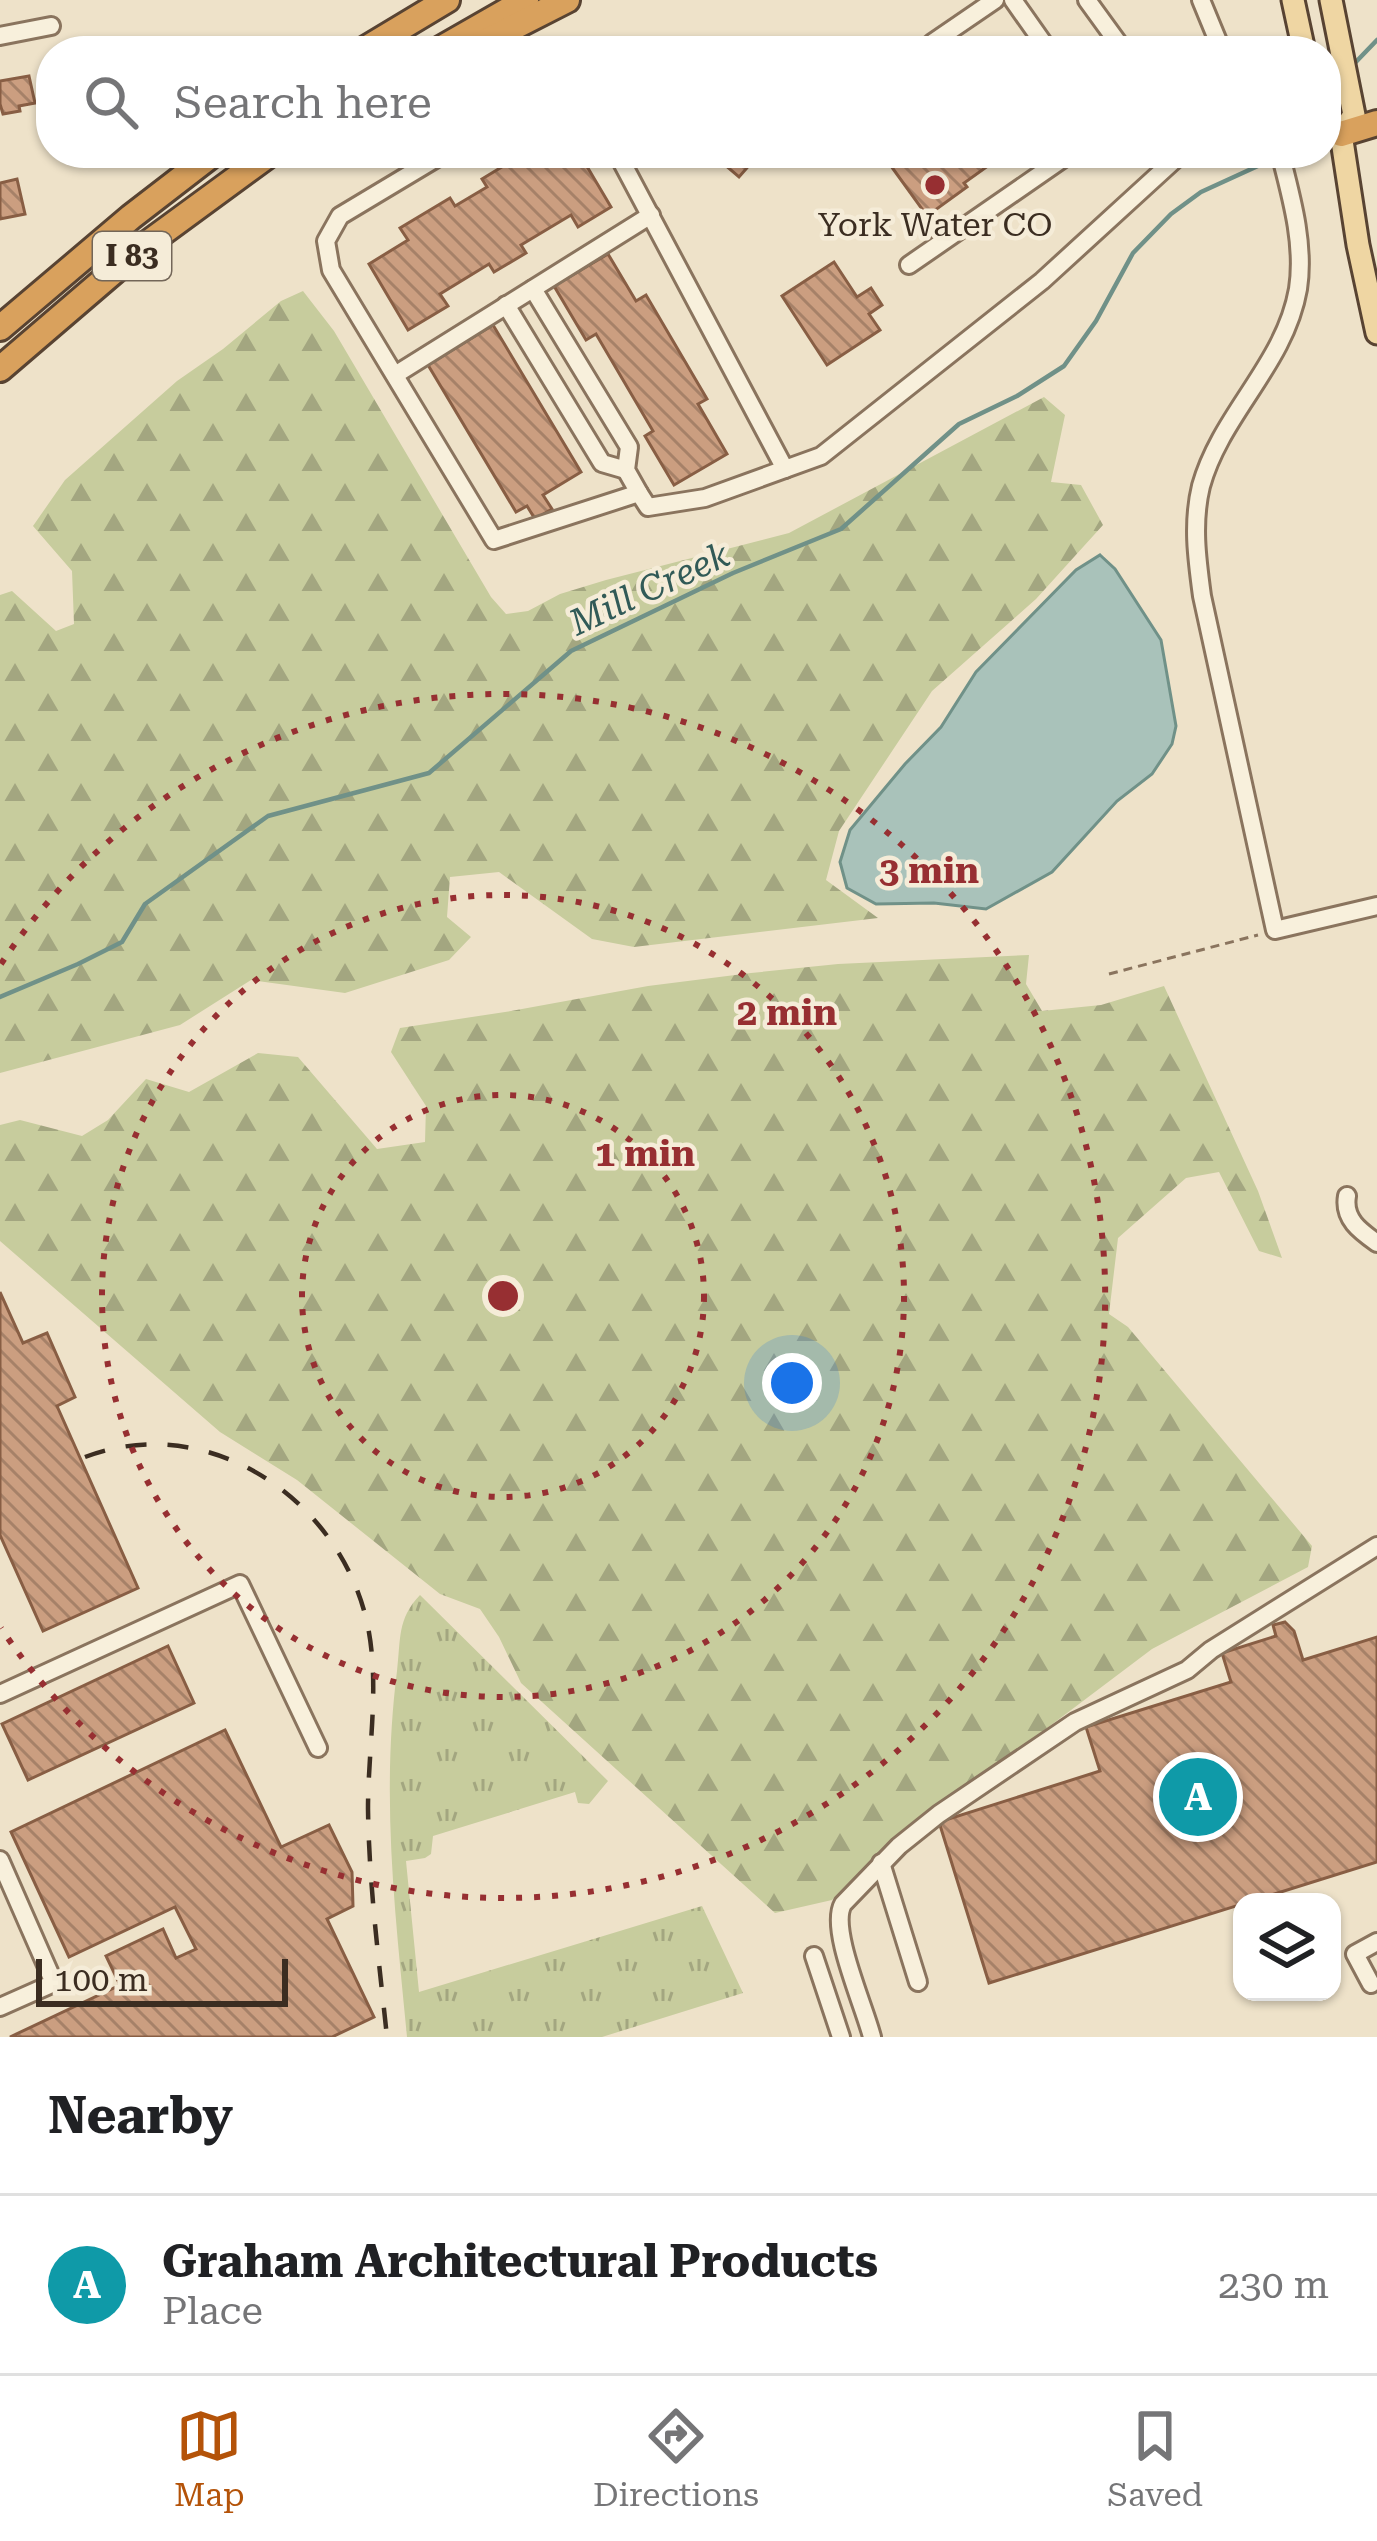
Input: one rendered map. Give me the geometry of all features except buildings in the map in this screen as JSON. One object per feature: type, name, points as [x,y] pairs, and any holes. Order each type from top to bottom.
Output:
[{"type":"highway","points":[[463,36],[526,0]]},
{"type":"highway","points":[[496,36],[567,0]]},
{"type":"highway","points":[[386,36],[437,4]]},
{"type":"highway","points":[[1341,130],[1377,123]]},
{"type":"highway","name":"I 83","points":[[0,328],[195,168]]},
{"type":"highway","name":"I 83","points":[[0,368],[140,249],[251,168]]},
{"type":"main road","points":[[1293,0],[1301,36]]},
{"type":"main road","points":[[1331,0],[1339,36]]},
{"type":"main road","points":[[1341,47],[1354,115],[1341,125]]},
{"type":"main road","points":[[1341,164],[1377,333]]},
{"type":"street","points":[[942,36],[995,0]]},
{"type":"street","points":[[1012,0],[1038,36]]},
{"type":"street","points":[[1087,0],[1113,36]]},
{"type":"street","points":[[1201,0],[1217,36]]},
{"type":"street","points":[[0,36],[51,26]]},
{"type":"street","points":[[420,168],[340,216],[326,241],[332,270],[494,540],[639,493]]},
{"type":"street","points":[[624,168],[785,469]]},
{"type":"street","points":[[909,265],[1050,168]]},
{"type":"street","points":[[532,289],[629,447],[626,470],[647,508],[705,498],[821,456],[1024,296],[1165,168]]},
{"type":"street","points":[[1283,168],[1299,248],[1292,315],[1274,355],[1212,458],[1196,519],[1196,554],[1275,930],[1377,906]]},
{"type":"street","points":[[394,375],[651,215]]},
{"type":"street","points":[[506,305],[602,463],[626,470]]},
{"type":"street","points":[[1347,1196],[1351,1220],[1377,1243]]},
{"type":"street","points":[[872,2037],[837,1915],[881,1863],[939,1814],[1075,1722],[1187,1670],[1211,1650],[1377,1546]]},
{"type":"street","points":[[0,1694],[240,1584],[317,1748]]},
{"type":"street","points":[[0,1860],[55,1983],[0,2007]]},
{"type":"street","points":[[881,1863],[917,1982]]},
{"type":"street","points":[[1371,1984],[1355,1954],[1377,1942]]},
{"type":"street","points":[[814,1956],[841,2037]]},
{"type":"path","points":[[1109,974],[1275,930]]},
{"type":"green space","points":[[303,291],[334,331],[491,597],[506,614],[528,611],[560,594],[606,580],[789,533],[1044,397],[1065,415],[1051,482],[1081,485],[1103,525],[1036,599],[932,691],[839,831],[826,880],[878,918],[634,947],[592,939],[499,872],[450,877],[447,917],[471,937],[449,960],[345,993],[251,980],[180,1025],[0,1073],[0,595],[12,591],[56,631],[74,624],[72,571],[33,526],[65,480],[177,381],[281,301]]},
{"type":"green space","points":[[1029,955],[1026,984],[1042,1011],[1101,1005],[1164,986],[1258,1191],[1282,1258],[1259,1251],[1219,1172],[1186,1178],[1118,1238],[1109,1314],[1128,1327],[1312,1546],[1308,1567],[1152,1649],[871,1861],[832,1900],[775,1913],[521,1683],[480,1609],[440,1594],[297,1480],[220,1432],[0,1241],[0,1125],[20,1120],[82,1136],[108,1120],[146,1079],[189,1092],[258,1053],[298,1057],[377,1149],[425,1142],[426,1106],[391,1052],[400,1028],[751,973]]},
{"type":"green space","points":[[420,1595],[608,1781],[589,1804],[578,1803],[575,1792],[433,1836],[431,1854],[406,1861],[419,1992],[702,1906],[743,1993],[602,2037],[407,2037],[390,1764],[401,1630]]},
{"type":"water","points":[[1100,555],[1115,569],[1161,640],[1176,726],[1172,744],[1152,774],[1117,801],[1052,872],[986,909],[934,903],[876,904],[847,888],[840,862],[850,830],[941,727],[976,672],[1076,570]]},
{"type":"waterway","name":"Mill Creek","points":[[1352,66],[1377,40]]},
{"type":"waterway","name":"Mill Creek","points":[[0,997],[122,942],[145,904],[268,816],[429,773],[571,651],[733,573],[841,529],[959,424],[1064,366],[1096,321],[1133,253],[1171,214],[1201,192],[1253,168]]},
{"type":"railway","points":[[85,1457],[131,1446],[176,1446],[219,1456],[260,1475],[296,1501],[326,1535],[350,1574],[366,1618],[373,1665],[369,1838],[387,2037]]},
{"type":"place","name":"York Water CO","points":[[935,185]]},
{"type":"place","name":"Graham Architectural Products","points":[[1198,1797]]}]
